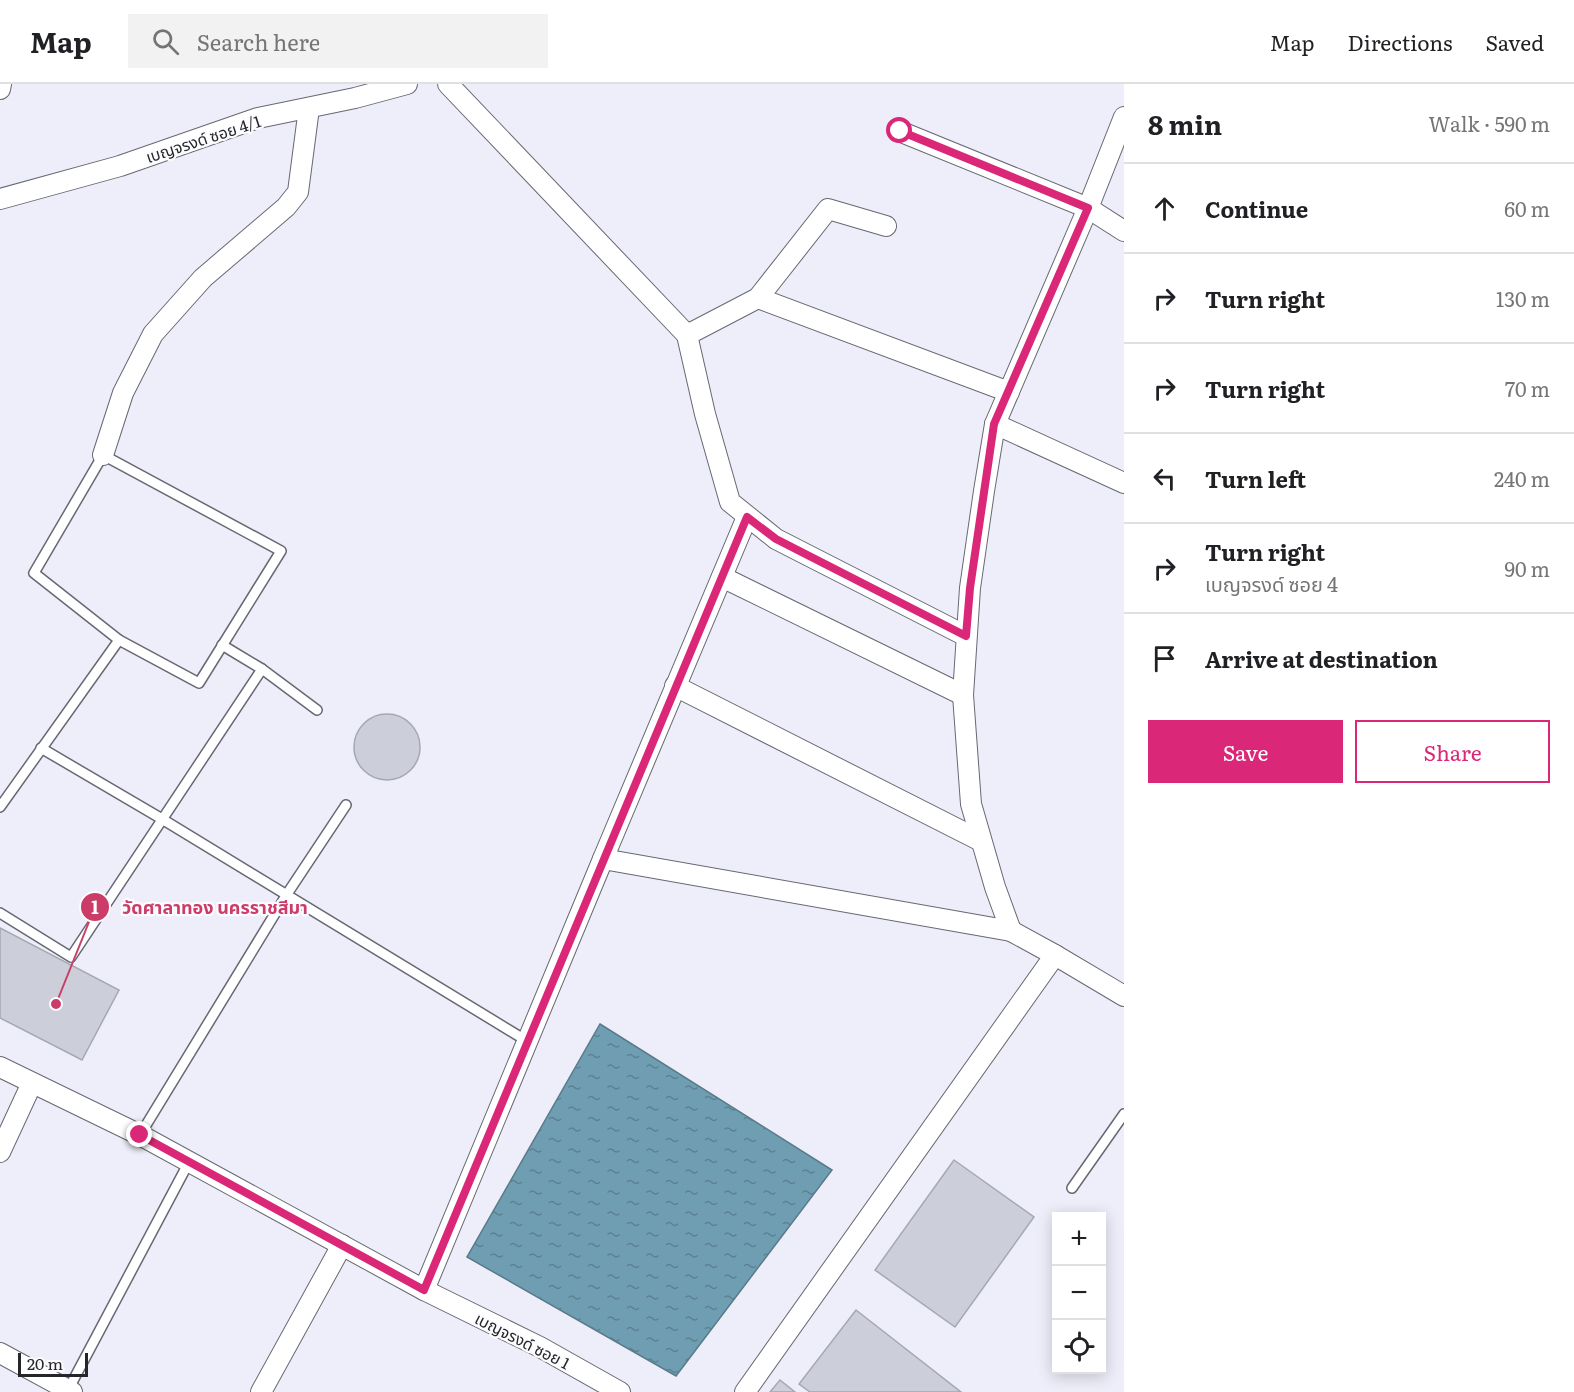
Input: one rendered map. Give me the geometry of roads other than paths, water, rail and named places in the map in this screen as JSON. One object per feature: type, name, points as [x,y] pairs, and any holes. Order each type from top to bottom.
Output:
[{"type":"street","points":[[0,89],[1,84]]},
{"type":"street","name":"เบญจรงด์ ซอย 4/1","points":[[0,199],[120,166],[258,118],[309,108],[350,91],[407,84]]},
{"type":"street","points":[[447,84],[687,335],[705,414],[730,502],[776,539],[966,636]]},
{"type":"street","points":[[103,455],[123,393],[153,334],[203,278],[286,207],[298,192],[309,108]]},
{"type":"street","points":[[1011,932],[971,804],[963,695],[973,567],[994,424],[1010,392],[1088,208],[1124,117]]},
{"type":"street","points":[[900,131],[1088,208],[1124,231]]},
{"type":"street","points":[[687,335],[758,298],[828,209],[886,226]]},
{"type":"street","points":[[758,298],[1010,392]]},
{"type":"street","points":[[994,424],[1124,483]]},
{"type":"street","points":[[424,1290],[747,517]]},
{"type":"street","points":[[722,577],[963,695]]},
{"type":"street","points":[[675,686],[981,841]]},
{"type":"street","points":[[603,859],[1011,932],[1124,996]]},
{"type":"street","points":[[745,1392],[1055,955]]},
{"type":"street","name":"เบญจรงด์ ซอย 1","points":[[0,1067],[140,1135],[424,1290],[540,1347],[620,1392]]},
{"type":"street","points":[[0,1152],[32,1083]]},
{"type":"street","points":[[261,1392],[342,1245]]},
{"type":"street","points":[[0,1353],[70,1391]]},
{"type":"lane","points":[[103,455],[281,550],[199,683],[119,640],[34,573],[103,455]]},
{"type":"lane","points":[[0,807],[119,640]]},
{"type":"lane","points":[[222,645],[262,669],[317,710]]},
{"type":"lane","points":[[0,913],[71,957],[262,669]]},
{"type":"lane","points":[[41,748],[287,894],[527,1041]]},
{"type":"lane","points":[[140,1135],[287,894],[346,805]]},
{"type":"lane","points":[[1072,1188],[1124,1114]]},
{"type":"lane","points":[[70,1391],[189,1162]]},
{"type":"water","points":[[600,1024],[832,1170],[676,1376],[467,1257]]},
{"type":"place","name":"วัดศาลาทอง นครราชสีมา","points":[[56,1004]]}]
